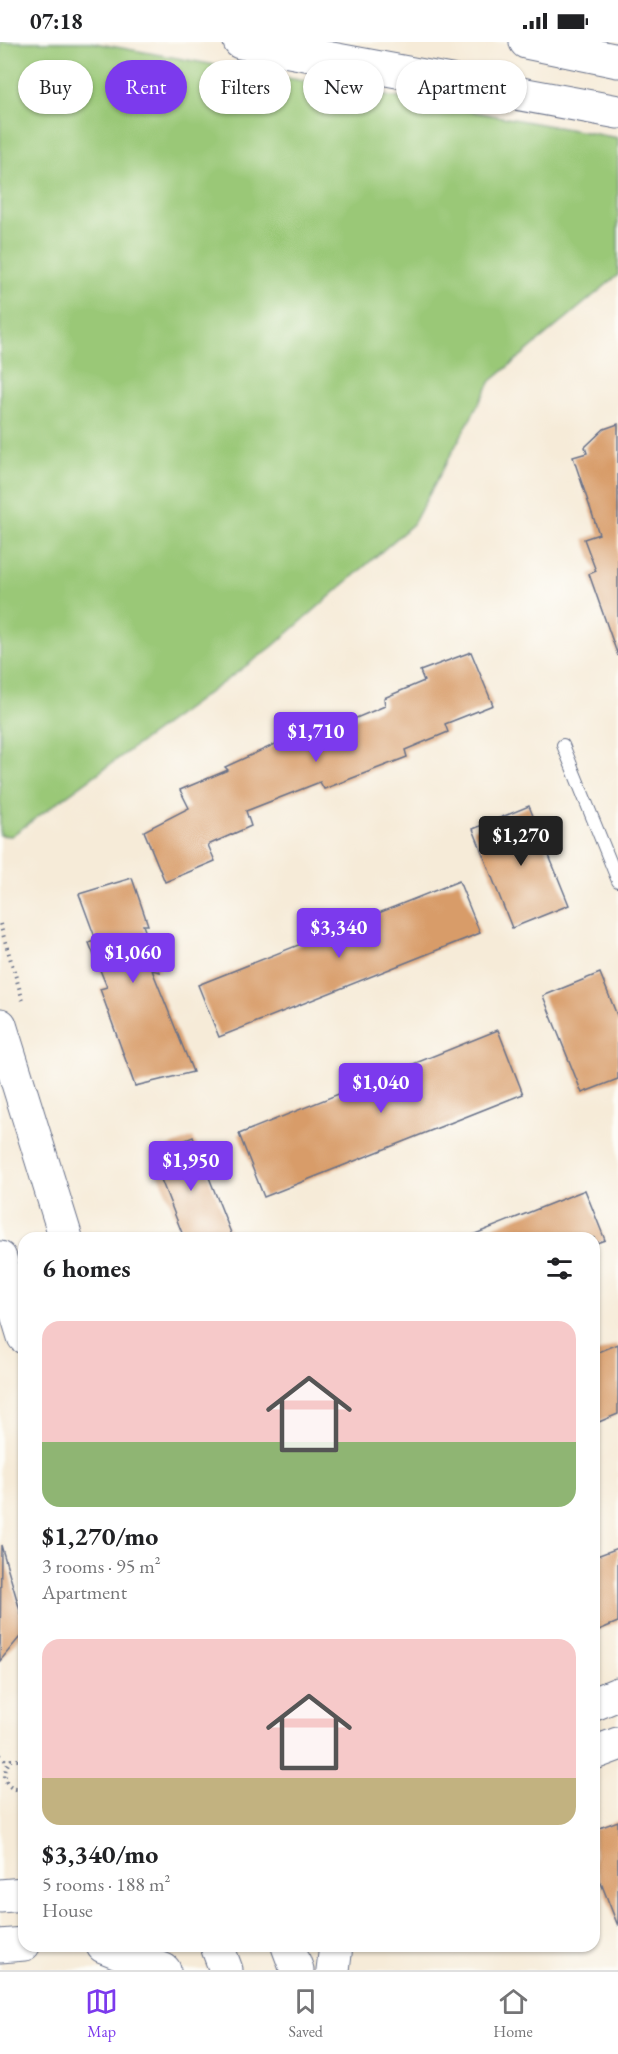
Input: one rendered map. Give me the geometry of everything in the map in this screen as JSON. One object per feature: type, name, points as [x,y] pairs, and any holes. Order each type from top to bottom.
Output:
[{"type":"main road","points":[[240,42],[618,112]]},
{"type":"main road","points":[[526,42],[618,61]]},
{"type":"main road","points":[[0,1025],[64,1232]]},
{"type":"main road","points":[[0,1258],[18,1317]]},
{"type":"main road","points":[[600,1702],[618,1694]]},
{"type":"main road","points":[[600,1751],[618,1744]]},
{"type":"main road","points":[[0,1896],[18,1894]]},
{"type":"main road","points":[[0,1947],[18,1945]]},
{"type":"main road","points":[[118,1952],[164,1970]]},
{"type":"main road","points":[[219,1952],[226,1970]]},
{"type":"main road","points":[[290,1952],[297,1970]]},
{"type":"main road","points":[[333,1970],[335,1952]]},
{"type":"lane","points":[[563,745],[618,881]]},
{"type":"path","points":[[0,1755],[7,1762]]},
{"type":"path","points":[[18,1759],[7,1762],[2,1771],[3,1782],[11,1789],[18,1788]]},
{"type":"green space","points":[[0,42],[89,42],[199,62],[199,114],[291,114],[291,79],[303,81],[303,114],[384,114],[384,96],[396,98],[396,114],[486,114],[618,138],[618,275],[491,381],[413,524],[272,647],[11,836],[0,835]]},
{"type":"building","points":[[618,424],[618,656],[589,574],[596,571],[584,539],[599,534],[573,457],[587,453],[585,447],[604,429]]},
{"type":"building","points":[[471,652],[493,705],[445,724],[448,732],[405,750],[407,757],[324,789],[320,782],[246,811],[251,826],[208,845],[215,861],[165,882],[144,831],[189,808],[180,790],[228,770],[225,767],[304,731],[306,739],[385,706],[384,698],[424,681],[420,671]]},
{"type":"building","points":[[529,806],[569,905],[512,928],[473,829]]},
{"type":"building","points":[[132,878],[148,925],[143,925],[160,972],[152,970],[193,1072],[135,1086],[100,989],[107,987],[89,943],[96,940],[79,894]]},
{"type":"building","points":[[459,881],[480,933],[219,1037],[198,985]]},
{"type":"building","points":[[600,973],[618,1018],[618,1079],[582,1093],[543,996]]},
{"type":"building","points":[[498,1030],[523,1094],[264,1197],[239,1134]]},
{"type":"building","points":[[193,1137],[231,1232],[182,1232],[151,1154]]},
{"type":"building","points":[[585,1190],[605,1240],[600,1242],[600,1232],[480,1232]]},
{"type":"building","points":[[618,1344],[618,1414],[600,1422],[600,1352]]},
{"type":"building","points":[[1,1545],[18,1603],[18,1639],[0,1661]]},
{"type":"building","points":[[618,1548],[618,1622],[600,1630],[600,1555]]},
{"type":"building","points":[[618,1821],[618,1926],[600,1880],[600,1828]]}]
